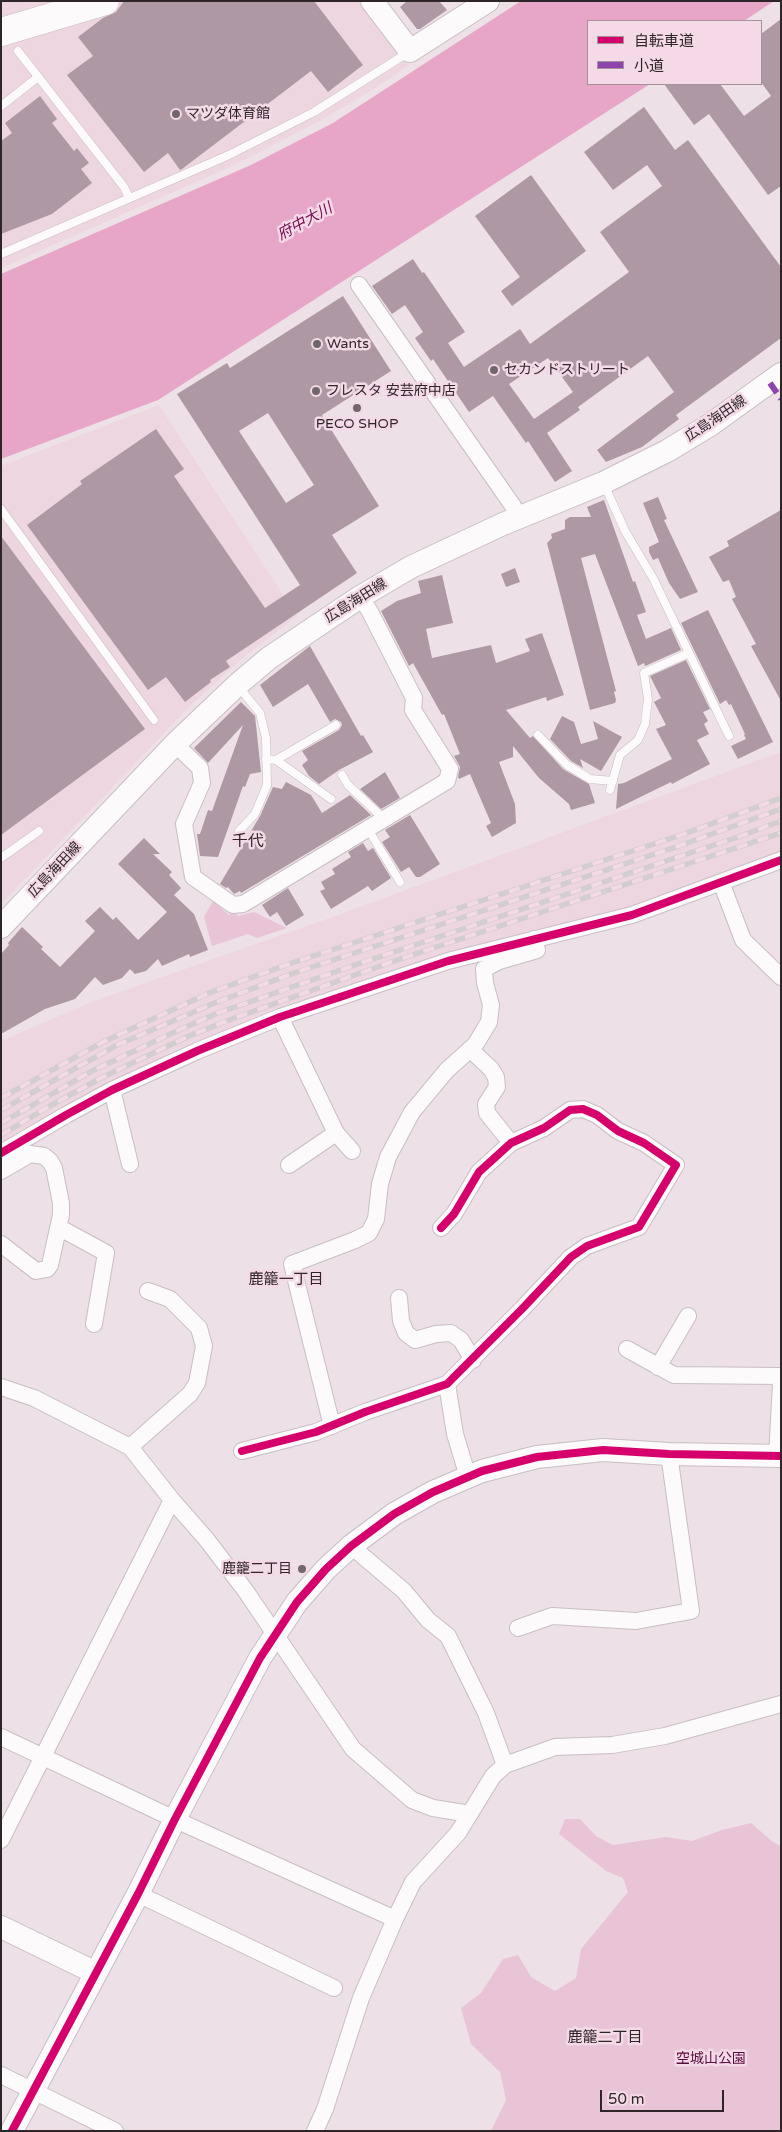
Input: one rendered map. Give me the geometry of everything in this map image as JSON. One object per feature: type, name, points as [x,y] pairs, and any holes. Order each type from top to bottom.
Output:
[{"type":"highway","points":[[1,17],[48,1]]},
{"type":"highway","points":[[10,42],[105,1]]},
{"type":"street","points":[[372,1],[410,51],[488,1]]},
{"type":"street","points":[[359,285],[507,498],[518,518]]},
{"type":"street","name":"広島海田線","points":[[1,927],[175,744],[237,685],[269,658],[411,567],[518,518],[603,483],[667,451],[710,425],[781,374]]},
{"type":"street","points":[[175,744],[200,768],[202,783],[184,824],[193,877],[233,906],[243,904],[447,781],[450,769],[412,710],[414,698],[369,610],[360,598]]},
{"type":"street","points":[[1,1153],[112,1090],[197,1051],[280,1017],[448,961],[632,915],[781,860]]},
{"type":"street","points":[[721,882],[744,940],[781,977]]},
{"type":"street","points":[[332,1426],[292,1264],[369,1233],[376,1219],[380,1184],[388,1157],[412,1112],[447,1070],[470,1049],[488,1022],[491,1006],[485,983],[484,969],[499,961],[537,950],[534,939]]},
{"type":"street","points":[[280,1017],[336,1133],[352,1151]]},
{"type":"street","points":[[470,1049],[496,1077],[497,1087],[486,1104],[487,1113],[511,1143]]},
{"type":"street","points":[[112,1090],[130,1164]]},
{"type":"street","points":[[242,1451],[316,1432],[365,1412],[447,1384],[473,1360],[571,1257],[587,1246],[639,1227],[676,1165],[644,1143],[618,1131],[597,1115],[583,1109],[570,1110],[544,1128],[511,1143],[479,1172],[454,1214],[441,1228]]},
{"type":"street","points":[[289,1165],[336,1133]]},
{"type":"street","points":[[1,1171],[30,1154],[44,1156],[50,1161],[56,1177],[61,1203],[60,1228],[50,1265],[47,1269],[36,1271],[1,1244]]},
{"type":"street","points":[[60,1228],[106,1253],[94,1324]]},
{"type":"street","points":[[130,1447],[190,1394],[197,1383],[204,1346],[199,1328],[176,1304],[170,1299],[148,1291]]},
{"type":"street","points":[[398,1298],[400,1321],[406,1332],[415,1340],[436,1334],[450,1333],[461,1340],[473,1360]]},
{"type":"street","points":[[658,1367],[688,1316]]},
{"type":"street","points":[[627,1349],[674,1376],[781,1376]]},
{"type":"street","points":[[12,2131],[275,1632],[311,1586],[351,1546],[400,1510],[433,1492],[468,1476],[515,1462],[559,1453],[603,1450],[669,1454],[779,1456],[781,1383]]},
{"type":"street","points":[[447,1384],[455,1434],[468,1476]]},
{"type":"street","points":[[3,1391],[34,1398],[130,1447],[207,1540],[275,1632],[353,1749],[412,1800],[433,1808],[470,1814]]},
{"type":"street","points":[[518,1628],[552,1616],[636,1621],[691,1610],[669,1454]]},
{"type":"street","points":[[1,1840],[6,1819],[43,1757],[172,1500]]},
{"type":"street","points":[[351,1546],[404,1591],[428,1620],[448,1636],[486,1713],[505,1765]]},
{"type":"street","points":[[315,2131],[325,2109],[361,1998],[395,1919],[414,1882],[458,1833],[493,1776],[505,1765],[555,1746],[612,1745],[665,1736],[781,1704]]},
{"type":"street","points":[[1,1737],[395,1919]]},
{"type":"street","points":[[138,1894],[334,1988]]},
{"type":"street","points":[[1,1927],[96,1973]]},
{"type":"street","points":[[1,2075],[115,2131]]},
{"type":"lane","points":[[10,42],[124,187],[129,198]]},
{"type":"lane","points":[[1,254],[229,155],[314,112],[410,51]]},
{"type":"lane","points":[[1,106],[38,77]]},
{"type":"lane","points":[[603,483],[625,531],[653,578],[729,736]]},
{"type":"lane","points":[[1,509],[154,720]]},
{"type":"lane","points":[[610,790],[620,755],[638,740],[645,724],[648,699],[644,674],[690,653]]},
{"type":"lane","points":[[237,685],[260,713],[266,738],[267,785],[255,814],[239,831]]},
{"type":"lane","points":[[266,760],[276,760],[336,725]]},
{"type":"lane","points":[[538,735],[567,765],[590,779],[613,781]]},
{"type":"lane","points":[[276,760],[331,799]]},
{"type":"lane","points":[[342,775],[348,785],[384,818]]},
{"type":"lane","points":[[368,829],[400,882]]},
{"type":"lane","points":[[1,858],[39,831]]},
{"type":"shaded area","points":[[1,1],[360,1],[409,65],[320,121],[232,166],[1,268]]},
{"type":"shaded area","points":[[159,405],[297,616],[244,657],[190,706],[1,904],[1,466]]},
{"type":"shaded area","points":[[781,752],[781,856],[640,905],[563,927],[409,965],[266,1012],[171,1051],[161,1058],[89,1092],[1,1145],[1,1042],[94,1001],[327,919]]},
{"type":"green space","points":[[213,901],[229,915],[233,911],[238,916],[254,912],[287,928],[257,938],[248,934],[212,946],[204,917]]},
{"type":"green space","name":"空城山公園","points":[[565,1819],[580,1819],[596,1836],[613,1845],[666,1837],[692,1841],[722,1830],[751,1823],[773,1842],[781,1846],[781,2131],[491,2131],[506,2100],[500,2072],[471,2044],[461,2008],[481,1993],[503,1959],[518,1955],[531,1977],[555,1991],[576,1978],[581,1949],[628,1892],[623,1878],[606,1871],[559,1834]]},
{"type":"water","name":"府中大川","points":[[521,1],[774,1],[746,20],[587,20],[587,85],[648,85],[158,400],[1,459],[1,274],[251,165],[333,123]]},
{"type":"building","name":"マツダ体育館","points":[[124,1],[314,1],[363,65],[328,92],[311,71],[182,169],[180,170],[168,153],[144,172],[67,75],[93,56],[78,37],[103,18],[116,12]]},
{"type":"building","points":[[407,1],[439,1],[447,10],[420,29],[417,29],[400,7]]},
{"type":"building","points":[[781,19],[781,186],[768,195],[709,114],[694,125],[665,85],[721,85],[744,116],[771,96],[762,83],[762,33]]},
{"type":"building","points":[[40,96],[57,119],[52,123],[74,151],[77,148],[89,163],[81,169],[92,183],[52,214],[1,234],[1,141],[12,133],[5,123]]},
{"type":"building","points":[[644,107],[675,150],[688,140],[781,267],[781,338],[676,415],[679,419],[642,447],[606,462],[597,450],[674,392],[648,356],[578,407],[580,410],[547,433],[572,471],[555,482],[528,441],[526,443],[493,396],[469,412],[433,359],[431,361],[415,338],[423,332],[405,305],[392,314],[372,286],[413,259],[465,332],[448,343],[464,367],[520,329],[530,344],[629,272],[600,232],[662,186],[647,165],[613,190],[584,152]],"holes":[[[548,358],[573,392],[534,419],[509,384]]]},
{"type":"building","points":[[531,175],[586,251],[512,306],[501,291],[520,277],[475,216]]},
{"type":"building","points":[[343,296],[391,371],[322,415],[379,506],[332,535],[357,573],[226,661],[230,667],[210,680],[211,682],[185,702],[166,677],[148,690],[27,525],[82,484],[80,481],[156,429],[184,469],[174,476],[265,608],[300,585],[177,394],[227,363],[230,368]],"holes":[[[268,413],[314,485],[286,503],[239,431]]]},
{"type":"building","points":[[658,497],[667,519],[664,520],[698,592],[680,599],[669,583],[658,558],[653,560],[649,552],[649,547],[659,542],[643,503]]},
{"type":"building","points":[[604,500],[633,582],[635,581],[646,612],[637,615],[646,639],[671,628],[681,650],[645,666],[644,663],[638,666],[595,554],[581,558],[616,691],[614,692],[615,703],[590,710],[547,543],[552,538],[551,534],[565,529],[565,520],[570,517],[591,517],[587,507]]},
{"type":"building","points":[[781,510],[781,701],[751,646],[756,644],[732,599],[736,597],[729,580],[723,582],[709,557],[729,546],[727,541]]},
{"type":"building","points":[[1,536],[145,729],[1,835]]},
{"type":"building","points":[[515,568],[520,582],[506,587],[501,574]]},
{"type":"building","points":[[442,575],[453,623],[426,629],[432,658],[491,645],[496,663],[530,651],[525,639],[542,633],[564,695],[547,701],[546,697],[506,710],[530,738],[533,736],[563,769],[589,784],[595,803],[571,810],[569,804],[539,778],[513,746],[513,757],[499,762],[515,804],[516,823],[492,837],[486,826],[491,823],[470,774],[459,779],[458,777],[460,767],[454,756],[460,754],[444,714],[442,715],[413,663],[409,666],[381,611],[397,601],[421,593],[418,581]]},
{"type":"building","points":[[708,610],[773,742],[738,759],[731,746],[746,739],[745,734],[731,704],[729,705],[726,700],[720,704],[681,623]]},
{"type":"building","points":[[310,646],[361,736],[363,735],[373,752],[339,770],[319,784],[309,776],[302,765],[308,760],[302,751],[339,730],[342,725],[341,722],[335,719],[330,722],[308,684],[273,707],[260,685]]},
{"type":"building","points":[[686,660],[710,709],[703,712],[708,721],[704,724],[709,734],[697,740],[710,764],[672,784],[671,782],[616,809],[618,784],[624,783],[672,759],[656,729],[666,725],[654,702],[661,698],[650,676]]},
{"type":"building","points":[[241,702],[255,716],[261,772],[250,774],[245,787],[243,786],[218,857],[200,856],[197,834],[200,834],[208,810],[212,811],[243,725],[208,763],[194,748]]},
{"type":"building","points":[[562,716],[574,722],[581,744],[598,739],[593,721],[622,737],[601,771],[580,759],[583,768],[571,761],[550,739]]},
{"type":"building","points":[[385,772],[400,798],[381,809],[360,789]]},
{"type":"building","points":[[286,782],[311,795],[322,813],[350,795],[371,815],[241,893],[240,891],[234,894],[228,887],[226,888],[220,884],[260,816],[273,787],[282,789]]},
{"type":"building","points":[[410,815],[440,864],[420,877],[416,877],[409,867],[401,872],[382,842],[390,837],[385,830]]},
{"type":"building","points":[[144,838],[160,854],[153,854],[172,872],[169,875],[181,888],[174,895],[194,914],[208,950],[190,957],[189,954],[162,966],[158,959],[146,971],[135,974],[130,969],[122,978],[103,985],[95,977],[75,999],[45,1009],[1,1034],[1,954],[22,927],[60,967],[95,931],[85,921],[100,907],[113,920],[116,917],[138,940],[167,912],[118,864]]},
{"type":"building","points":[[363,843],[368,851],[373,848],[391,878],[372,891],[368,886],[331,909],[320,891],[325,889],[321,882],[335,874],[332,869],[351,857],[348,852]]},
{"type":"building","points":[[288,888],[304,915],[286,926],[277,912],[270,917],[262,905]]},
{"type":"railway","points":[[1,1098],[103,1042],[209,993],[289,964],[684,834],[781,798]]},
{"type":"railway","points":[[1,1110],[117,1045],[217,1002],[294,973],[676,847],[781,809]]},
{"type":"railway","points":[[1,1123],[92,1071],[218,1013],[781,821]]},
{"type":"railway","points":[[1,1135],[99,1079],[189,1036],[237,1017],[397,960],[781,833]]},
{"type":"marked path","points":[[770,383],[781,399]]},
{"type":"cycle path","points":[[1,1153],[112,1090],[197,1051],[280,1017],[448,961],[632,915],[781,860]]},
{"type":"cycle path","points":[[242,1451],[316,1432],[365,1412],[447,1384],[571,1257],[587,1246],[639,1227],[676,1165],[644,1143],[618,1131],[597,1115],[583,1109],[570,1110],[544,1128],[511,1143],[479,1172],[454,1214],[441,1228]]},
{"type":"cycle path","points":[[12,2131],[138,1894],[175,1819],[260,1658],[297,1602],[326,1569],[351,1546],[394,1514],[433,1492],[482,1471],[537,1457],[603,1450],[669,1454],[781,1456]]},
{"type":"place","name":"マツダ体育館","points":[[176,114]]},
{"type":"place","name":"Wants","points":[[317,344]]},
{"type":"place","name":"セカンドストリート","points":[[494,370]]},
{"type":"place","name":"フレスタ 安芸府中店","points":[[316,391]]},
{"type":"place","name":"PECO SHOP","points":[[357,408]]},
{"type":"place","name":"鹿籠二丁目","points":[[302,1569]]},
{"type":"district","name":"千代","points":[[248,842]]},
{"type":"district","name":"鹿籠一丁目","points":[[286,1280]]},
{"type":"district","name":"鹿籠二丁目","points":[[605,2038]]}]
